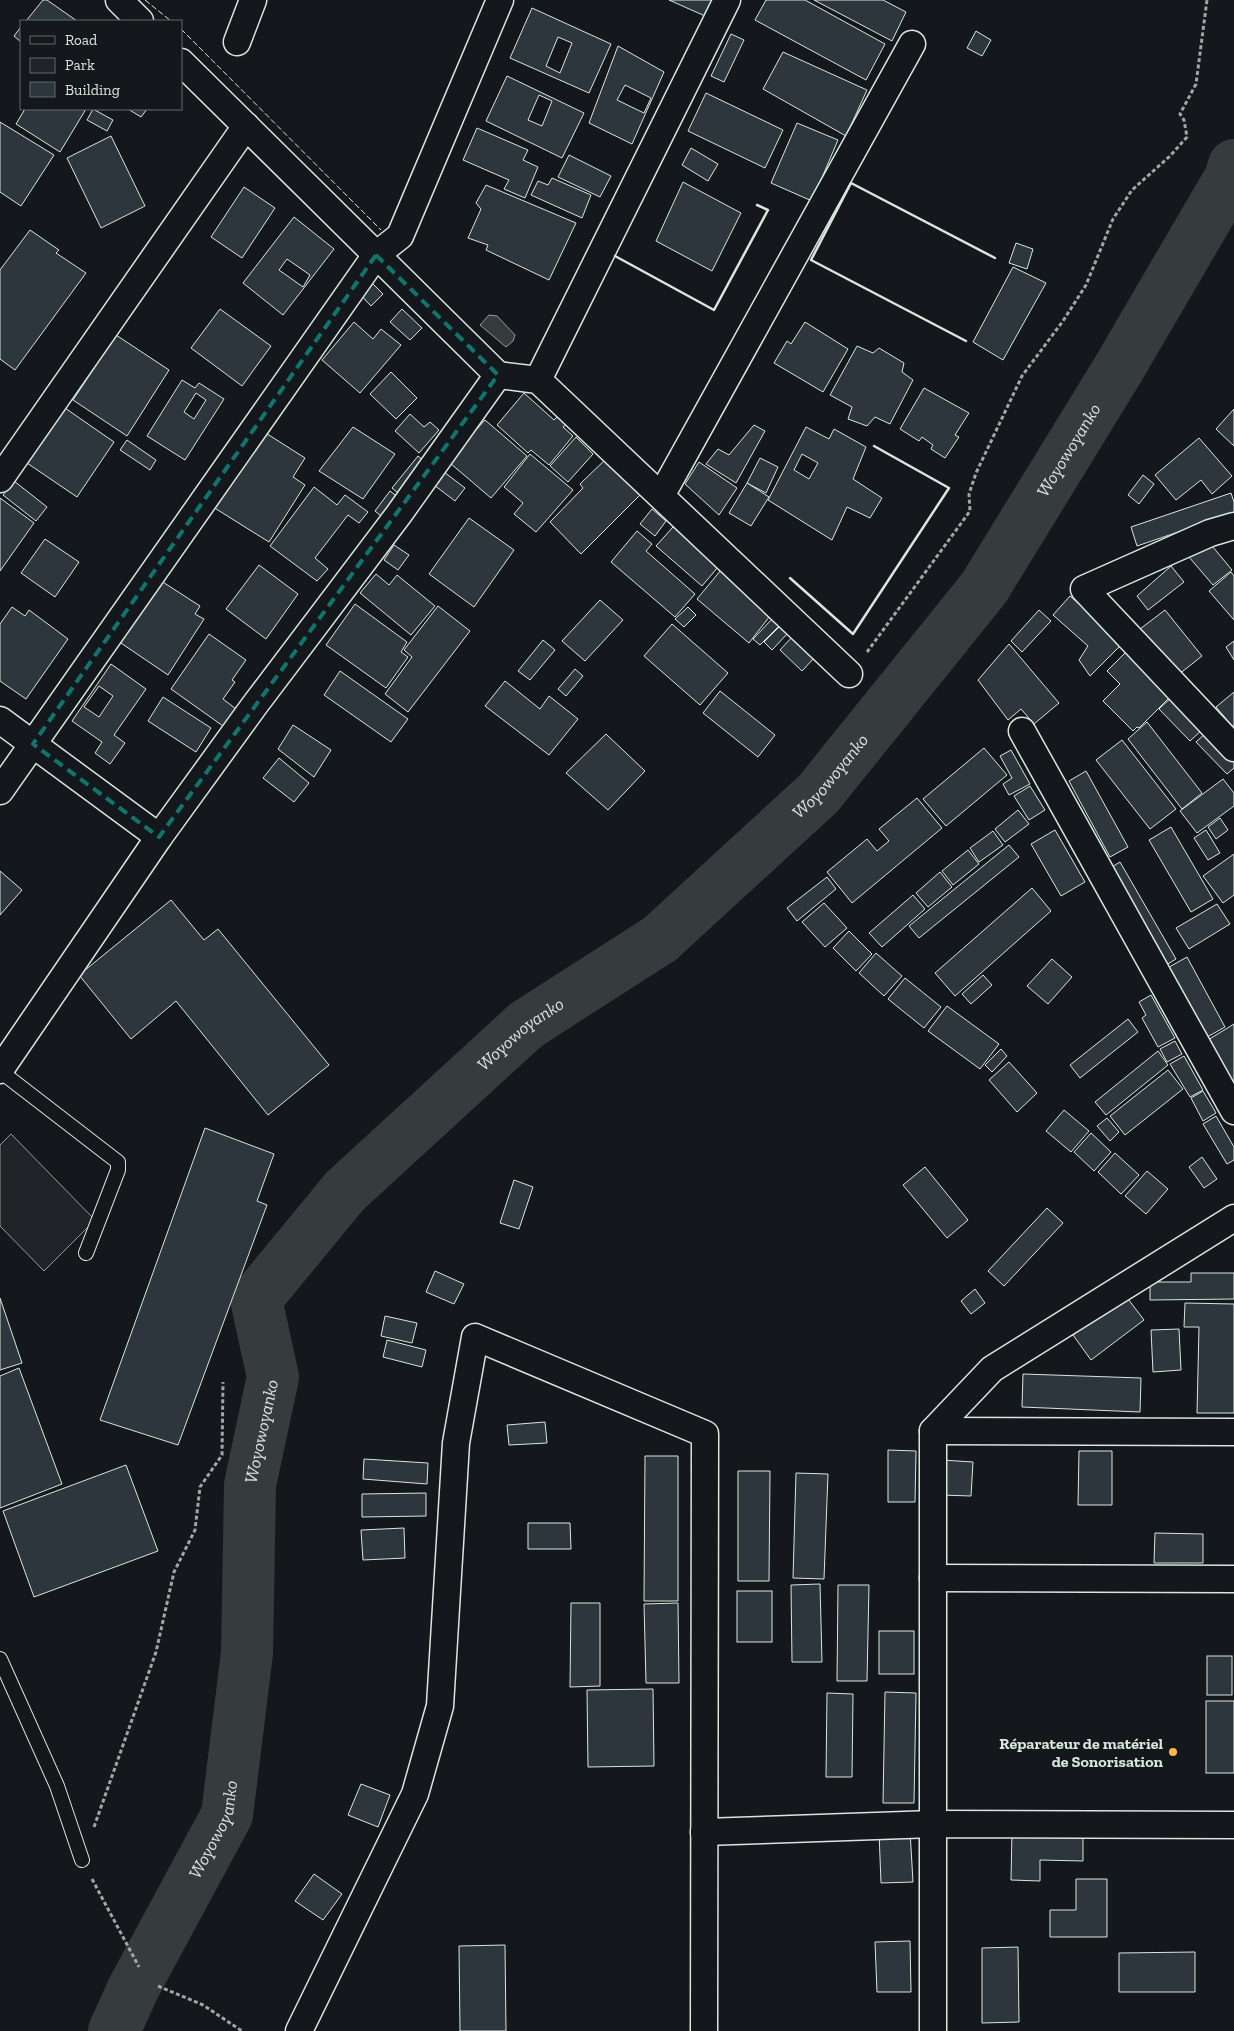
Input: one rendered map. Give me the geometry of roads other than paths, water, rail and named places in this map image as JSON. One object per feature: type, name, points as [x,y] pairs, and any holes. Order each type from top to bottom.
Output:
[{"type":"street","points":[[119,0],[139,20]]},
{"type":"street","points":[[237,42],[253,0]]},
{"type":"street","points":[[0,791],[376,255],[400,236],[500,0]]},
{"type":"street","points":[[538,380],[727,0]]},
{"type":"street","points":[[661,496],[912,44]]},
{"type":"street","points":[[182,63],[498,375],[538,380],[849,674]]},
{"type":"street","points":[[0,479],[246,126]]},
{"type":"street","points":[[0,1070],[159,837],[254,706],[399,514],[498,375]]},
{"type":"street","points":[[1234,526],[1210,533],[1084,589],[1234,748]]},
{"type":"street","points":[[0,720],[159,837]]},
{"type":"street","points":[[1022,731],[1234,1111]]},
{"type":"street","points":[[933,2031],[934,1431],[992,1369],[1234,1218]]},
{"type":"street","points":[[299,2031],[415,1794],[440,1706],[456,1443],[474,1337],[705,1434],[704,2031]]},
{"type":"street","points":[[934,1431],[1234,1432]]},
{"type":"street","points":[[933,1578],[1234,1579]]},
{"type":"street","points":[[704,1832],[933,1824],[1234,1825]]},
{"type":"lane","points":[[0,1070],[118,1162],[118,1170],[86,1252]]},
{"type":"lane","points":[[0,1659],[57,1786],[82,1860]]},
{"type":"waterway","name":"Woyowoyanko","points":[[114,2031],[133,1989],[227,1815],[247,1653],[250,1485],[273,1377],[256,1299],[345,1191],[526,1025],[660,939],[818,794],[984,588],[1119,368],[1230,178],[1234,165]]},
{"type":"place","name":"Réparateur de matériel de Sonorisation","points":[[1173,1752]]}]
